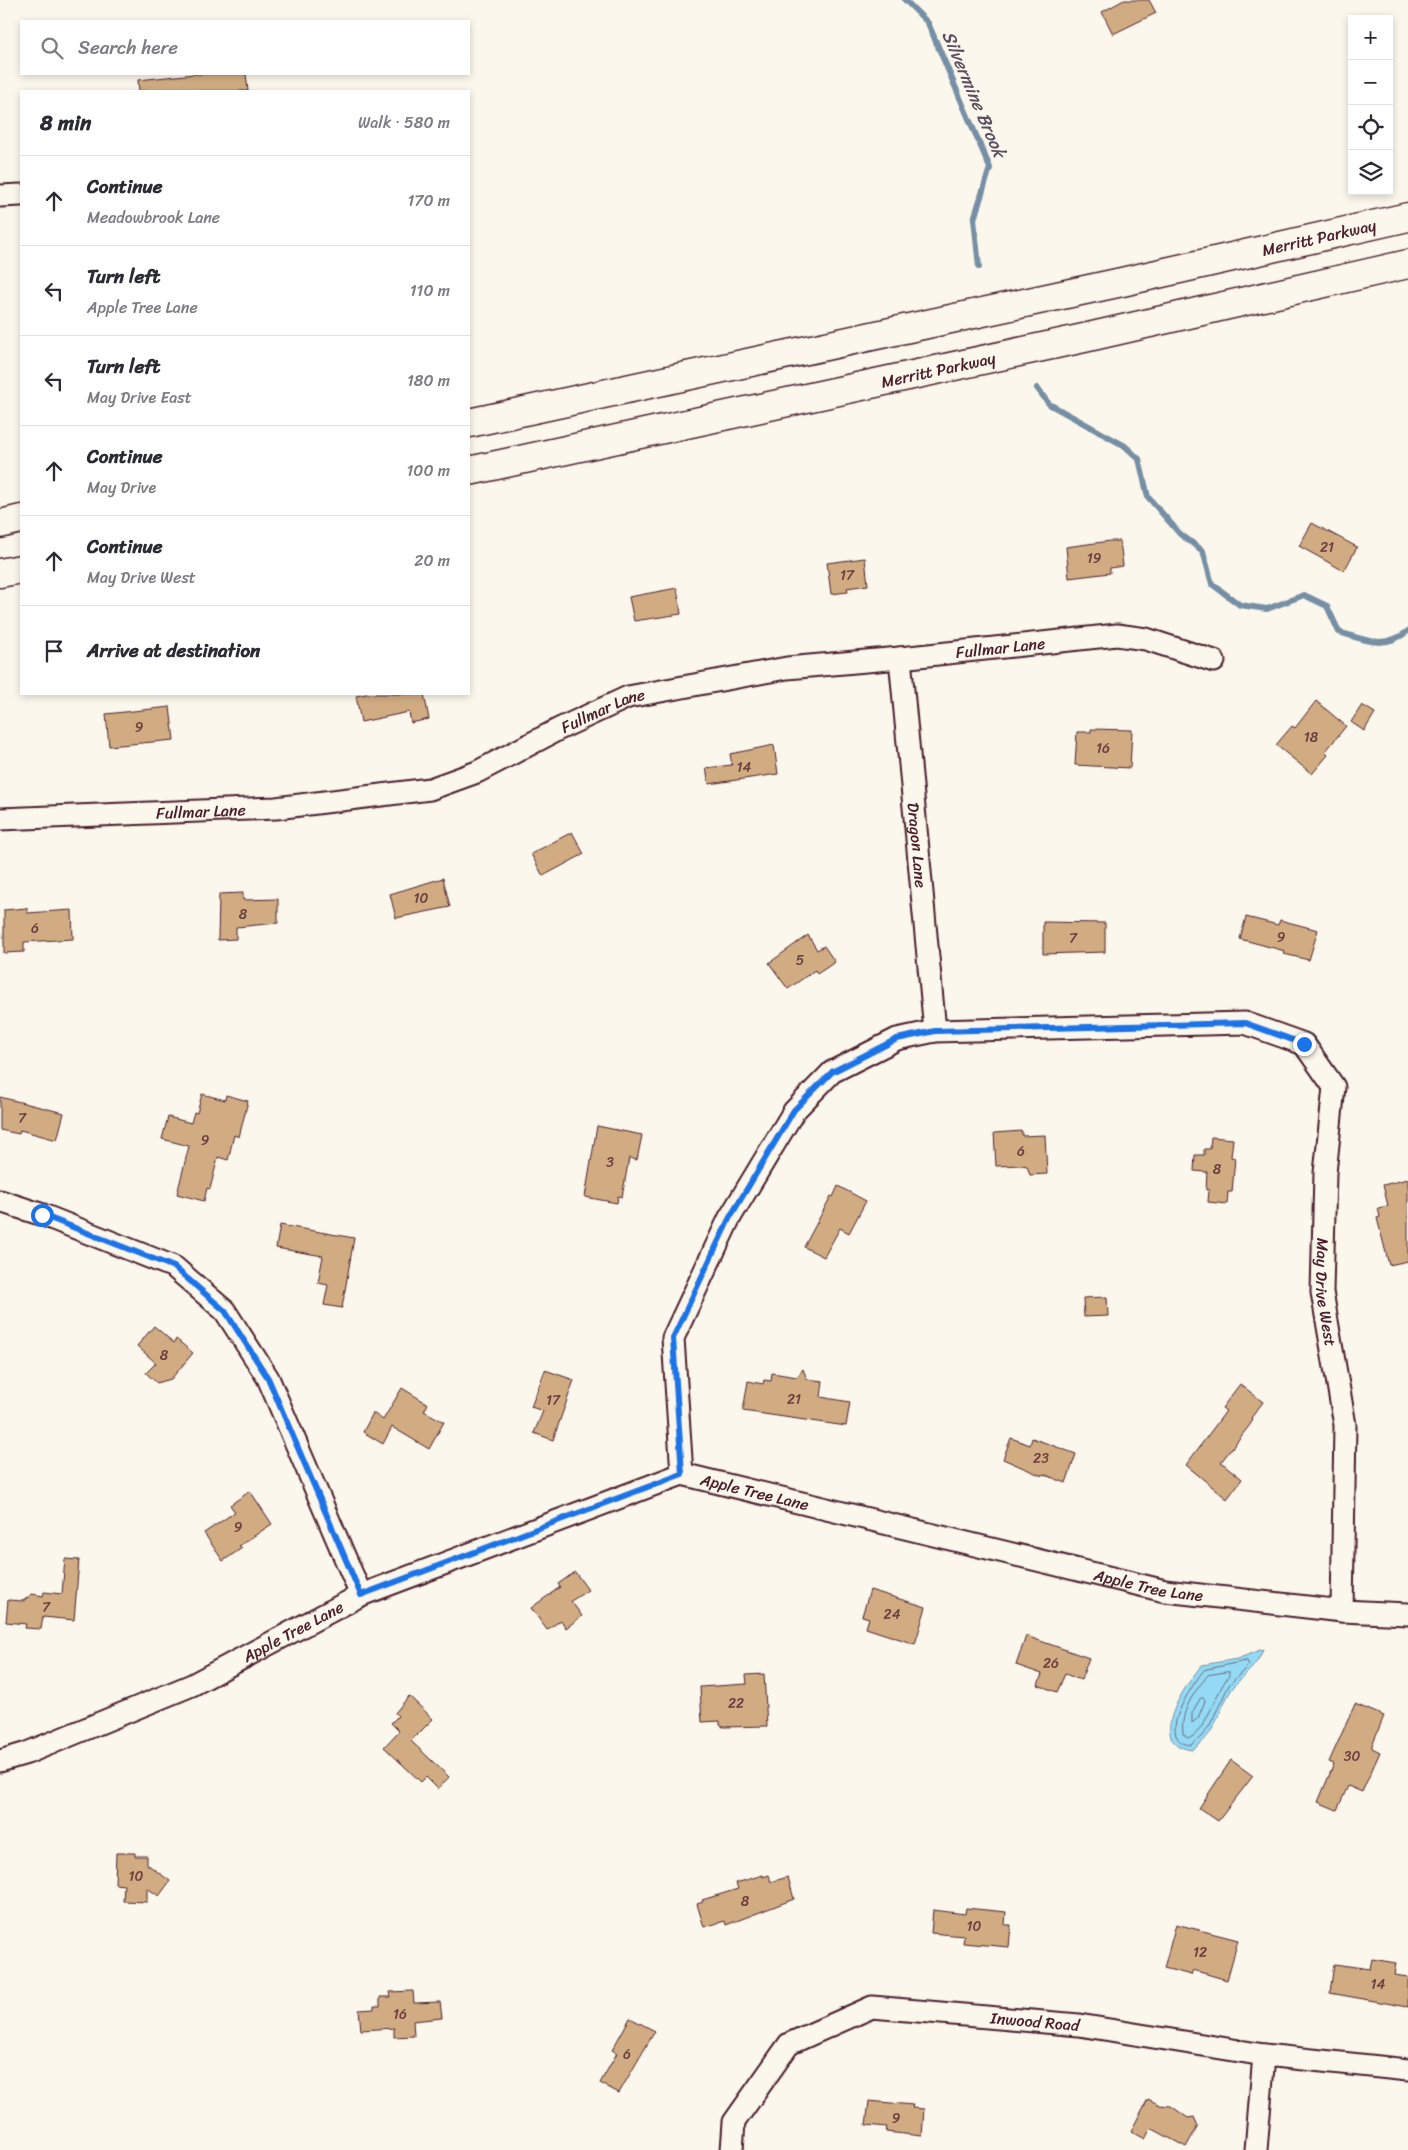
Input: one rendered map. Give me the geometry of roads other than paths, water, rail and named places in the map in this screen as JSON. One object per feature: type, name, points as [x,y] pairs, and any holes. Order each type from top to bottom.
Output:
[{"type":"highway","points":[[1335,233],[1408,205]]},
{"type":"highway","name":"Merritt Parkway","points":[[470,423],[1122,282],[1408,216]]},
{"type":"highway","name":"Merritt Parkway","points":[[470,471],[1084,338],[1408,264]]},
{"type":"highway","points":[[0,524],[20,520]]},
{"type":"highway","points":[[0,573],[20,569]]},
{"type":"street","points":[[0,196],[20,195]]},
{"type":"street","name":"Fullmar Lane","points":[[0,819],[276,808],[430,789],[477,772],[559,729],[628,697],[787,668],[1117,635],[1146,639],[1214,661]]},
{"type":"street","name":"Dragon Lane","points":[[900,658],[935,1031]]},
{"type":"street","name":"May Drive West","points":[[935,1031],[1245,1023],[1304,1044],[1334,1087],[1325,1173],[1322,1292],[1345,1426],[1342,1612]]},
{"type":"street","points":[[682,1474],[673,1338],[729,1219],[794,1110],[832,1072],[897,1039],[935,1031]]},
{"type":"street","points":[[0,1201],[42,1215],[174,1267],[225,1311],[268,1378],[361,1595]]},
{"type":"street","name":"Apple Tree Lane","points":[[0,1761],[27,1753],[192,1685],[361,1595],[682,1474],[1165,1591],[1342,1612],[1408,1614]]},
{"type":"street","name":"Inwood Road","points":[[732,2150],[734,2122],[790,2044],[872,2007],[1079,2025],[1264,2055],[1408,2070]]},
{"type":"street","points":[[1256,2150],[1264,2055]]},
{"type":"water","points":[[1263,1649],[1257,1661],[1232,1689],[1212,1730],[1206,1738],[1192,1750],[1178,1745],[1171,1737],[1170,1725],[1173,1712],[1187,1685],[1202,1665],[1237,1659]]},
{"type":"waterway","name":"Silvermine Brook","points":[[905,0],[928,23],[990,168],[974,219],[979,267]]},
{"type":"waterway","name":"Silvermine Brook","points":[[1037,388],[1049,404],[1125,446],[1139,459],[1148,497],[1180,534],[1203,551],[1212,584],[1240,605],[1267,609],[1304,595],[1327,606],[1339,632],[1374,642],[1383,642],[1399,637],[1408,631]]}]
